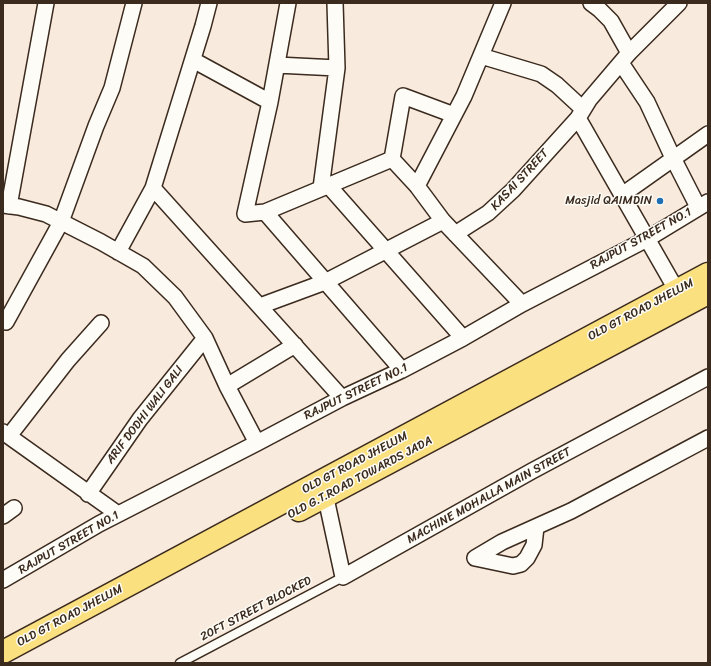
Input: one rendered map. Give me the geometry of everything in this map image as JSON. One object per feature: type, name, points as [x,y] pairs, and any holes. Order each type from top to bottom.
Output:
[{"type":"main road","name":"OLD GT ROAD JHELUM","points":[[3,652],[708,274]]},
{"type":"main road","name":"OLD G.T.ROAD TOWARDS JADA","points":[[12,663],[708,293]]},
{"type":"street","points":[[46,3],[6,205],[46,214],[143,266],[175,297],[205,338],[227,386],[257,443]]},
{"type":"street","points":[[6,322],[61,222],[96,126],[112,88],[134,3]]},
{"type":"street","points":[[118,252],[153,188],[209,3]]},
{"type":"street","points":[[288,3],[270,102],[245,214],[265,212],[392,159]]},
{"type":"street","points":[[335,3],[337,68],[325,187],[386,250],[463,338]]},
{"type":"street","points":[[417,186],[464,96],[503,3]]},
{"type":"street","points":[[591,3],[611,21],[625,58],[673,158],[703,205]]},
{"type":"street","name":"KASAI STREET","points":[[455,234],[488,214],[513,190],[580,113],[589,100],[625,58],[679,3]]},
{"type":"street","points":[[481,56],[541,74],[557,85],[580,113],[622,195],[677,291]]},
{"type":"street","points":[[192,60],[270,102]]},
{"type":"street","points":[[277,65],[337,68]]},
{"type":"street","points":[[392,159],[403,96],[454,115]]},
{"type":"street","points":[[622,195],[708,134]]},
{"type":"street","points":[[392,159],[417,186],[455,234],[522,304]]},
{"type":"street","points":[[153,188],[342,398]]},
{"type":"street","name":"RAJPUT STREET NO.1","points":[[3,580],[99,524],[342,398],[402,370],[463,338],[522,304],[648,239],[703,205]]},
{"type":"street","points":[[265,212],[402,370]]},
{"type":"street","points":[[260,306],[325,282],[443,220]]},
{"type":"street","points":[[101,323],[6,434],[118,514]]},
{"type":"street","name":"ARIF DODHI WALI GALI","points":[[88,494],[140,419],[205,338]]},
{"type":"street","points":[[227,386],[295,346]]},
{"type":"street","name":"MACHINE MOHALLA MAIN STREET","points":[[343,577],[532,471],[708,376]]},
{"type":"street","points":[[536,527],[571,511],[708,438]]},
{"type":"street","points":[[324,497],[328,503],[343,577]]},
{"type":"lane","name":"20FT STREET BLOCKED","points":[[180,663],[343,577]]},
{"type":"place","name":"Masjid QAIMDIN","points":[[660,201]]}]
